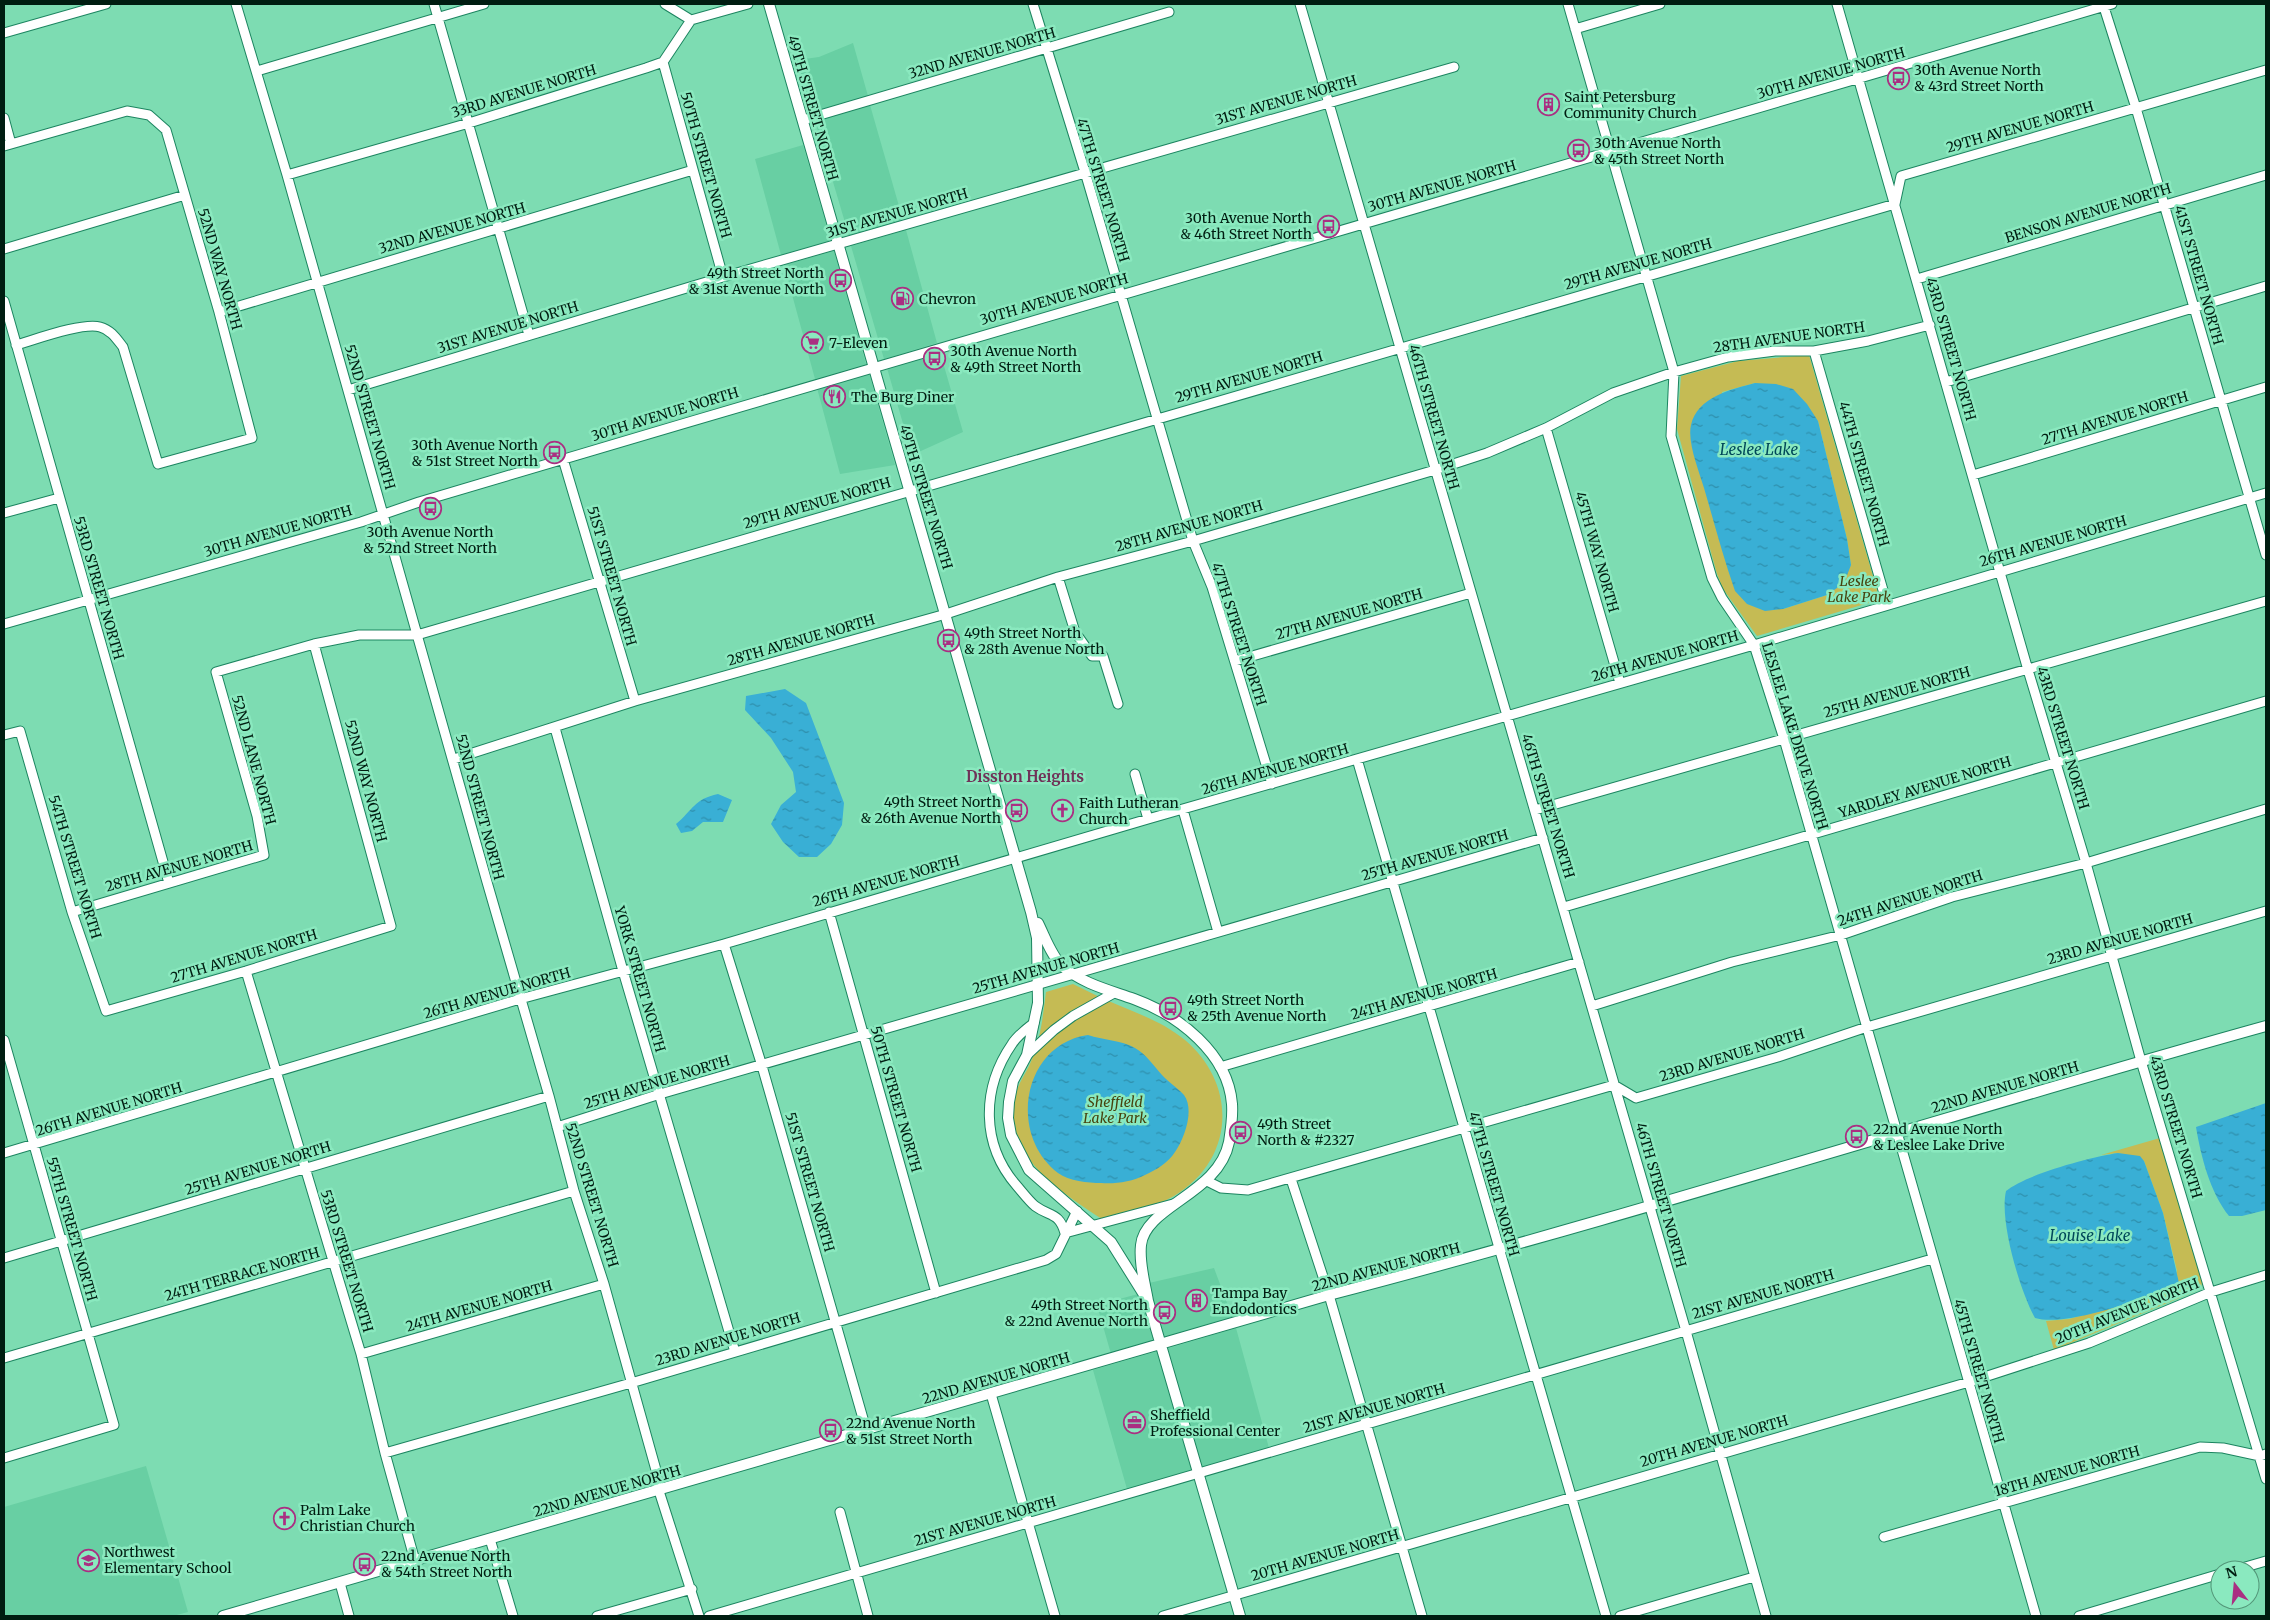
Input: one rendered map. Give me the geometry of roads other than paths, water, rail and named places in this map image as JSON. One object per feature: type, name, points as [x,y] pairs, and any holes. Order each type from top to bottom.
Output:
[{"type":"main road","name":"49TH STREET NORTH","points":[[769,4],[946,614],[1037,938],[1038,1003],[1027,1055],[1013,1081],[1010,1095],[1008,1118],[1011,1136],[1029,1170],[1111,1242],[1148,1302]]},
{"type":"main road","name":"49TH STREET NORTH","points":[[1031,912],[1061,965],[1074,975],[1114,993],[1151,1006],[1190,1031],[1207,1048],[1220,1067],[1227,1082],[1232,1103],[1232,1124],[1228,1146],[1219,1166],[1207,1181],[1159,1216],[1141,1243],[1141,1260],[1148,1302],[1240,1616]]},
{"type":"main road","name":"22ND AVENUE NORTH","points":[[224,1616],[1328,1296],[1499,1251],[1898,1132],[2266,1026]]},
{"type":"street","points":[[4,33],[106,4]]},
{"type":"street","name":"52ND STREET NORTH","points":[[236,4],[288,175],[316,282],[454,759],[574,1190],[604,1284],[656,1470],[659,1491],[692,1589],[699,1616]]},
{"type":"street","points":[[434,4],[500,229],[529,336]]},
{"type":"street","points":[[257,71],[484,4]]},
{"type":"street","points":[[665,4],[691,20]]},
{"type":"street","points":[[663,62],[691,20],[748,4]]},
{"type":"street","name":"47TH STREET NORTH","points":[[1033,4],[1085,172],[1193,541],[1212,588],[1272,784]]},
{"type":"street","name":"46TH STREET NORTH","points":[[1300,4],[1564,907],[1766,1616]]},
{"type":"street","points":[[1568,4],[1610,151]]},
{"type":"street","points":[[1575,29],[1660,4]]},
{"type":"street","name":"43RD STREET NORTH","points":[[1837,4],[2028,670],[2086,863],[2141,1061],[2263,1455],[2266,1479]]},
{"type":"street","name":"30TH AVENUE NORTH","points":[[4,624],[383,514],[1120,294],[1860,80],[2106,5]]},
{"type":"street","name":"41ST STREET NORTH","points":[[2106,5],[2266,555]]},
{"type":"street","name":"32ND AVENUE NORTH","points":[[803,120],[1168,12]]},
{"type":"street","name":"33RD AVENUE NORTH","points":[[288,175],[469,123],[663,62]]},
{"type":"street","name":"50TH STREET NORTH","points":[[663,62],[723,277]]},
{"type":"street","name":"31ST AVENUE NORTH","points":[[348,390],[723,277],[1454,67]]},
{"type":"street","name":"29TH AVENUE NORTH","points":[[216,672],[314,644],[359,635],[417,635],[1399,347],[1895,204],[1901,176],[2266,70]]},
{"type":"street","name":"52ND WAY NORTH","points":[[8,145],[127,111],[149,115],[166,130],[219,312],[252,438],[158,464],[122,347],[113,333],[98,326],[79,327],[16,345]]},
{"type":"street","points":[[4,118],[8,145]]},
{"type":"street","name":"LESLEE LAKE DRIVE NORTH","points":[[1610,151],[1674,372],[1671,436],[1710,568],[1722,598],[1754,645],[1784,739],[1898,1132]]},
{"type":"street","name":"32ND AVENUE NORTH","points":[[219,312],[693,170]]},
{"type":"street","name":"BENSON AVENUE NORTH","points":[[1917,279],[2266,175]]},
{"type":"street","points":[[4,248],[184,195]]},
{"type":"street","points":[[1946,382],[2266,286]]},
{"type":"street","name":"53RD STREET NORTH","points":[[4,301],[168,882]]},
{"type":"street","name":"28TH AVENUE NORTH","points":[[454,759],[635,701],[946,614],[1058,577],[1193,541],[1435,470],[1487,453],[1546,428],[1613,393],[1674,372],[1728,357],[1775,351],[1814,351],[1868,341],[1930,325]]},
{"type":"street","name":"44TH STREET NORTH","points":[[1814,351],[1887,604]]},
{"type":"street","name":"27TH AVENUE NORTH","points":[[1973,475],[2266,386]]},
{"type":"street","name":"45TH WAY NORTH","points":[[1546,428],[1620,683]]},
{"type":"street","name":"51ST STREET NORTH","points":[[563,459],[635,701]]},
{"type":"street","name":"26TH AVENUE NORTH","points":[[4,1153],[34,1146],[520,999],[724,944],[1148,819],[1754,645],[2266,493]]},
{"type":"street","points":[[4,513],[59,498]]},
{"type":"street","points":[[1058,577],[1075,632],[1092,656],[1103,656],[1118,704]]},
{"type":"street","name":"27TH AVENUE NORTH","points":[[1235,661],[1471,593]]},
{"type":"street","name":"25TH AVENUE NORTH","points":[[1535,810],[2266,601]]},
{"type":"street","name":"52ND WAY NORTH","points":[[314,644],[391,926]]},
{"type":"street","name":"52ND LANE NORTH","points":[[216,672],[257,816],[264,855]]},
{"type":"street","name":"YARDLEY AVENUE NORTH","points":[[1564,907],[2266,701]]},
{"type":"street","name":"YORK STREET NORTH","points":[[555,728],[623,972],[735,1352]]},
{"type":"street","name":"54TH STREET NORTH","points":[[4,735],[20,731],[72,912],[106,1011]]},
{"type":"street","name":"47TH STREET NORTH","points":[[1358,759],[1391,881],[1606,1616]]},
{"type":"street","points":[[1135,774],[1148,819]]},
{"type":"street","name":"24TH AVENUE NORTH","points":[[1592,1006],[1732,962],[1841,935],[1952,897],[2086,863],[2266,809]]},
{"type":"street","points":[[1183,810],[1218,932]]},
{"type":"street","name":"25TH AVENUE NORTH","points":[[557,1127],[660,1094],[1038,986],[1543,838]]},
{"type":"street","name":"28TH AVENUE NORTH","points":[[72,912],[264,855]]},
{"type":"street","name":"23RD AVENUE NORTH","points":[[1614,1085],[1636,1098],[1778,1057],[1867,1027],[2266,911]]},
{"type":"street","name":"50TH STREET NORTH","points":[[829,912],[936,1293]]},
{"type":"street","name":"27TH AVENUE NORTH","points":[[106,1011],[246,971],[391,926]]},
{"type":"street","name":"51ST STREET NORTH","points":[[724,944],[762,1066],[866,1429]]},
{"type":"street","name":"24TH AVENUE NORTH","points":[[1220,1067],[1579,962]]},
{"type":"street","name":"53RD STREET NORTH","points":[[246,971],[334,1261],[415,1561]]},
{"type":"street","points":[[1027,1055],[1072,1016],[1114,993]]},
{"type":"street","points":[[1034,1022],[1012,1043],[997,1070],[989,1098],[989,1122],[996,1152],[1009,1176],[1035,1207],[1056,1216],[1062,1224],[1065,1233],[1176,1203]]},
{"type":"street","name":"55TH STREET NORTH","points":[[4,1040],[114,1425],[4,1458]]},
{"type":"street","points":[[1207,1181],[1221,1188],[1248,1190],[1614,1085]]},
{"type":"street","name":"25TH AVENUE NORTH","points":[[4,1258],[549,1096]]},
{"type":"street","name":"45TH STREET NORTH","points":[[1898,1132],[1932,1259],[2036,1616]]},
{"type":"street","points":[[1291,1179],[1328,1296],[1422,1616]]},
{"type":"street","name":"24TH TERRACE NORTH","points":[[4,1358],[574,1190]]},
{"type":"street","name":"23RD AVENUE NORTH","points":[[385,1453],[631,1383],[1052,1258],[1077,1211]]},
{"type":"street","name":"21ST AVENUE NORTH","points":[[709,1616],[1932,1259]]},
{"type":"street","name":"20TH AVENUE NORTH","points":[[1163,1616],[1969,1382],[2090,1343],[2211,1292],[2266,1275]]},
{"type":"street","name":"24TH AVENUE NORTH","points":[[360,1354],[604,1284]]},
{"type":"street","points":[[991,1394],[1055,1616]]},
{"type":"street","name":"18TH AVENUE NORTH","points":[[1884,1537],[2200,1447],[2223,1448],[2263,1455]]},
{"type":"street","points":[[840,1512],[868,1616]]},
{"type":"street","points":[[490,1539],[513,1616]]},
{"type":"street","points":[[1620,1616],[1754,1577]]},
{"type":"street","points":[[2079,1616],[2210,1577]]},
{"type":"street","points":[[340,1583],[349,1616]]},
{"type":"street","points":[[597,1616],[692,1589]]},
{"type":"water","name":"Leslee Lake","points":[[1755,383],[1776,384],[1793,389],[1807,404],[1818,421],[1847,539],[1851,565],[1844,583],[1827,595],[1783,609],[1765,611],[1747,604],[1735,591],[1694,457],[1690,432],[1695,415],[1700,407],[1726,392]]},
{"type":"water","points":[[785,689],[806,703],[844,803],[842,825],[831,844],[817,857],[799,857],[783,842],[771,824],[781,805],[796,792],[793,772],[771,738],[745,710],[746,696]]},
{"type":"water","points":[[718,794],[732,800],[723,822],[703,822],[692,831],[681,833],[676,824],[699,802]]},
{"type":"water","points":[[1088,1035],[1124,1043],[1139,1051],[1164,1078],[1182,1092],[1187,1101],[1187,1124],[1182,1140],[1175,1152],[1162,1166],[1135,1179],[1106,1183],[1085,1182],[1068,1178],[1058,1173],[1042,1156],[1032,1136],[1028,1115],[1030,1093],[1036,1072],[1049,1055],[1066,1042]]},
{"type":"water","points":[[2266,1103],[2266,1210],[2242,1216],[2229,1216],[2222,1207],[2207,1174],[2196,1127]]},
{"type":"water","name":"Louise Lake","points":[[2118,1153],[2140,1156],[2144,1161],[2163,1213],[2179,1283],[2175,1288],[2166,1292],[2100,1312],[2064,1319],[2048,1320],[2035,1318],[2023,1291],[2012,1256],[2005,1220],[2006,1191],[2029,1178],[2076,1162]]},
{"type":"place","name":"30th Avenue North & 43rd Street North","points":[[1898,78]]},
{"type":"place","name":"Saint Petersburg Community Church","points":[[1548,105]]},
{"type":"place","name":"30th Avenue North & 45th Street North","points":[[1578,151]]},
{"type":"place","name":"30th Avenue North & 46th Street North","points":[[1328,226]]},
{"type":"place","name":"49th Street North & 31st Avenue North","points":[[840,281]]},
{"type":"place","name":"Chevron","points":[[903,299]]},
{"type":"place","name":"7-Eleven","points":[[813,343]]},
{"type":"place","name":"30th Avenue North & 49th Street North","points":[[934,359]]},
{"type":"place","name":"The Burg Diner","points":[[835,397]]},
{"type":"place","name":"30th Avenue North & 51st Street North","points":[[554,453]]},
{"type":"place","name":"30th Avenue North & 52nd Street North","points":[[430,509]]},
{"type":"place","name":"49th Street North & 28th Avenue North","points":[[948,641]]},
{"type":"place","name":"49th Street North & 26th Avenue North","points":[[1017,810]]},
{"type":"place","name":"Faith Lutheran Church","points":[[1063,811]]},
{"type":"place","name":"49th Street North & 25th Avenue North","points":[[1171,1008]]},
{"type":"place","name":"49th Street North & #2327","points":[[1241,1132]]},
{"type":"place","name":"22nd Avenue North & Leslee Lake Drive","points":[[1857,1137]]},
{"type":"place","name":"Tampa Bay Endodontics","points":[[1196,1301]]},
{"type":"place","name":"49th Street North & 22nd Avenue North","points":[[1164,1313]]},
{"type":"place","name":"Sheffield Professional Center","points":[[1134,1423]]},
{"type":"place","name":"22nd Avenue North & 51st Street North","points":[[830,1431]]},
{"type":"place","name":"Palm Lake Christian Church","points":[[284,1518]]},
{"type":"place","name":"Northwest Elementary School","points":[[88,1560]]},
{"type":"place","name":"22nd Avenue North & 54th Street North","points":[[365,1564]]},
{"type":"district","name":"Disston Heights","points":[[1025,777]]},
{"type":"park label","name":"Leslee Lake Park","points":[[1859,590]]},
{"type":"park label","name":"Sheffield Lake Park","points":[[1115,1110]]}]
